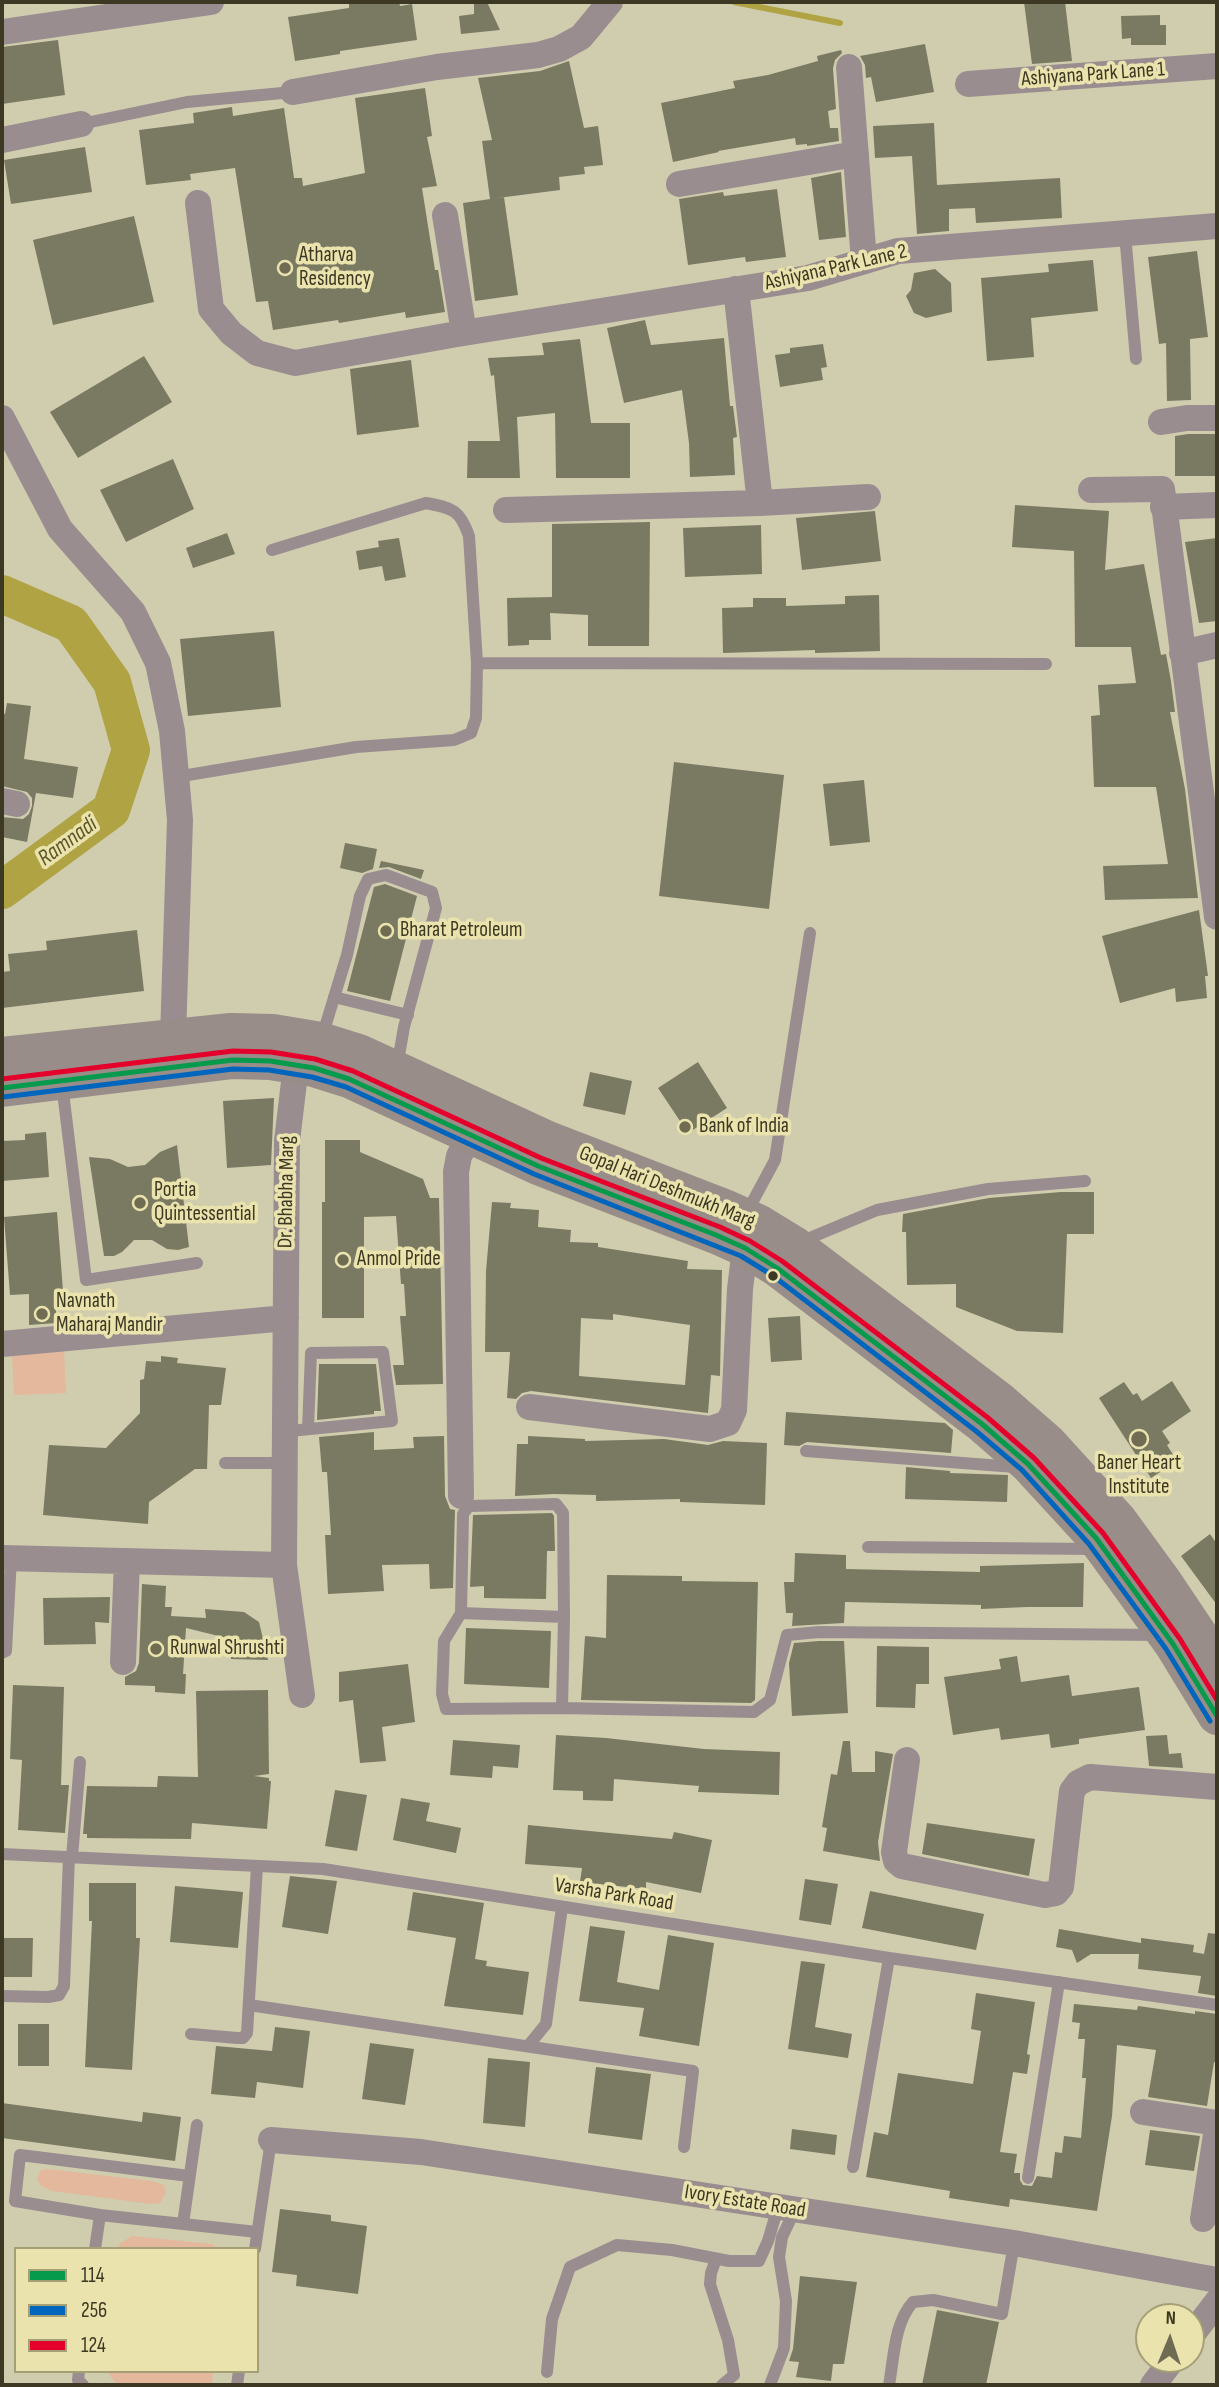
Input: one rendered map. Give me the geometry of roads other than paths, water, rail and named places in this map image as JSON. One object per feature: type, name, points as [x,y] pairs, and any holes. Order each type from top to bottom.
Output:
[{"type":"main road","name":"Gopal Hari Deshmukh Marg","points":[[2,1056],[231,1032],[273,1033],[308,1053],[314,1068],[428,1100],[548,1140],[765,1241],[1000,1402],[1048,1443],[1118,1520],[1217,1662]]},
{"type":"main road","name":"Gopal Hari Deshmukh Marg","points":[[2,1088],[233,1060],[270,1061],[308,1053],[359,1053],[397,1071],[470,1136],[538,1166],[765,1241],[1033,1469],[1104,1550],[1166,1635],[1217,1716]]},
{"type":"street","points":[[2,32],[102,10],[211,2]]},
{"type":"street","points":[[293,92],[437,67],[537,55],[581,37],[610,2]]},
{"type":"street","name":"Ashiyana Park Lane 1","points":[[968,84],[1217,66]]},
{"type":"street","points":[[849,67],[864,261]]},
{"type":"street","points":[[2,140],[81,124]]},
{"type":"street","points":[[679,184],[856,154]]},
{"type":"street","name":"Ashiyana Park Lane 2","points":[[198,203],[211,309],[230,333],[257,353],[295,363],[460,333],[808,278],[898,251],[1217,226]]},
{"type":"street","points":[[445,215],[460,333]]},
{"type":"street","points":[[736,289],[760,503]]},
{"type":"street","points":[[2,418],[60,529],[133,612],[159,663],[172,731],[180,820],[173,1037]]},
{"type":"street","points":[[1161,422],[1217,418]]},
{"type":"street","points":[[1091,490],[1162,489],[1182,653],[1208,776],[1217,918]]},
{"type":"street","points":[[506,510],[760,503],[867,497]]},
{"type":"street","points":[[1163,507],[1217,505]]},
{"type":"street","points":[[1182,653],[1217,645]]},
{"type":"street","name":"Dr. Bhabha Marg","points":[[302,1695],[284,1565],[285,1463],[296,1430],[286,1318],[287,1141],[308,1053]]},
{"type":"street","points":[[461,1496],[456,1172],[470,1136]]},
{"type":"street","points":[[529,1408],[710,1430],[728,1423],[734,1410],[740,1289],[765,1241]]},
{"type":"street","points":[[2,1344],[286,1318]]},
{"type":"street","points":[[6,1558],[284,1565]]},
{"type":"street","points":[[123,1662],[127,1561]]},
{"type":"street","points":[[907,1759],[894,1852],[896,1861],[902,1866],[1045,1895],[1056,1893],[1061,1886],[1072,1791],[1078,1783],[1090,1777],[1217,1787]]},
{"type":"street","points":[[1143,2112],[1217,2123]]},
{"type":"street","points":[[1203,2219],[1217,2128]]},
{"type":"street","name":"Ivory Estate Road","points":[[271,2140],[421,2152],[1014,2243],[1217,2280]]},
{"type":"street","points":[[1205,2318],[1217,2302]]},
{"type":"lane","points":[[81,124],[187,102],[293,92]]},
{"type":"lane","points":[[1125,234],[1136,359]]},
{"type":"lane","points":[[176,777],[356,747],[454,740],[471,733],[476,719],[477,663],[469,536],[462,517],[445,506],[426,503],[272,550]]},
{"type":"lane","points":[[477,663],[1046,664]]},
{"type":"lane","points":[[308,1053],[334,997],[347,955],[360,896],[368,879],[386,875],[432,892],[436,908],[408,1015],[397,1071]]},
{"type":"lane","points":[[810,933],[765,1241],[877,1210],[988,1189],[1085,1181]]},
{"type":"lane","points":[[334,997],[408,1015]]},
{"type":"lane","points":[[61,1080],[86,1280],[197,1263]]},
{"type":"lane","points":[[383,1352],[392,1421],[296,1430],[311,1353],[383,1352]]},
{"type":"lane","points":[[806,1451],[1033,1469]]},
{"type":"lane","points":[[225,1463],[285,1463]]},
{"type":"lane","points":[[562,1708],[563,1513],[556,1504],[469,1506],[463,1514],[461,1613],[444,1640],[442,1694],[446,1709],[562,1708],[754,1712],[770,1700],[787,1635],[819,1632],[1166,1635]]},
{"type":"lane","points":[[868,1547],[1104,1550]]},
{"type":"lane","points":[[2,1653],[6,1651],[6,1558]]},
{"type":"lane","points":[[461,1613],[564,1617]]},
{"type":"lane","points":[[2,1996],[48,1997],[59,1994],[64,1986],[70,1857],[79,1762]]},
{"type":"lane","name":"Varsha Park Road","points":[[2,1854],[323,1869],[889,1958],[1217,2005]]},
{"type":"lane","points":[[191,2034],[243,2038],[247,2033],[257,1866]]},
{"type":"lane","points":[[528,2046],[546,2024],[562,1907]]},
{"type":"lane","points":[[853,2167],[889,1958]]},
{"type":"lane","points":[[1028,2178],[1059,1982]]},
{"type":"lane","points":[[249,2005],[692,2071],[684,2147]]},
{"type":"lane","points":[[183,2224],[197,2125]]},
{"type":"lane","points":[[255,2247],[271,2140]]},
{"type":"lane","points":[[189,2176],[20,2155],[15,2202],[100,2215],[257,2232]]},
{"type":"lane","points":[[547,2372],[552,2319],[570,2267],[617,2245],[672,2250],[729,2261],[759,2261],[786,2208]]},
{"type":"lane","points":[[770,2385],[784,2348],[786,2301],[779,2257],[786,2208]]},
{"type":"lane","points":[[95,2247],[100,2215]]},
{"type":"lane","points":[[889,2385],[900,2326],[905,2311],[913,2302],[933,2301],[1002,2314],[1014,2243]]},
{"type":"lane","points":[[716,2259],[710,2284],[728,2340],[734,2375],[722,2385]]},
{"type":"waterway","points":[[734,2],[840,23]]},
{"type":"waterway","name":"Ramnadi","points":[[2,594],[71,624],[112,682],[131,750],[111,810],[2,890]]},
{"type":"place","name":"Atharva Residency","points":[[285,268]]},
{"type":"place","name":"Bharat Petroleum","points":[[386,931]]},
{"type":"place","name":"Bank of India","points":[[685,1127]]},
{"type":"place","name":"Portia Quintessential","points":[[140,1203]]},
{"type":"place","name":"Anmol Pride","points":[[343,1260]]},
{"type":"place","name":"Navnath Maharaj Mandir","points":[[42,1314]]},
{"type":"place","name":"Baner Heart Institute","points":[[1139,1439]]},
{"type":"place","name":"Runwal Shrushti","points":[[156,1649]]}]
